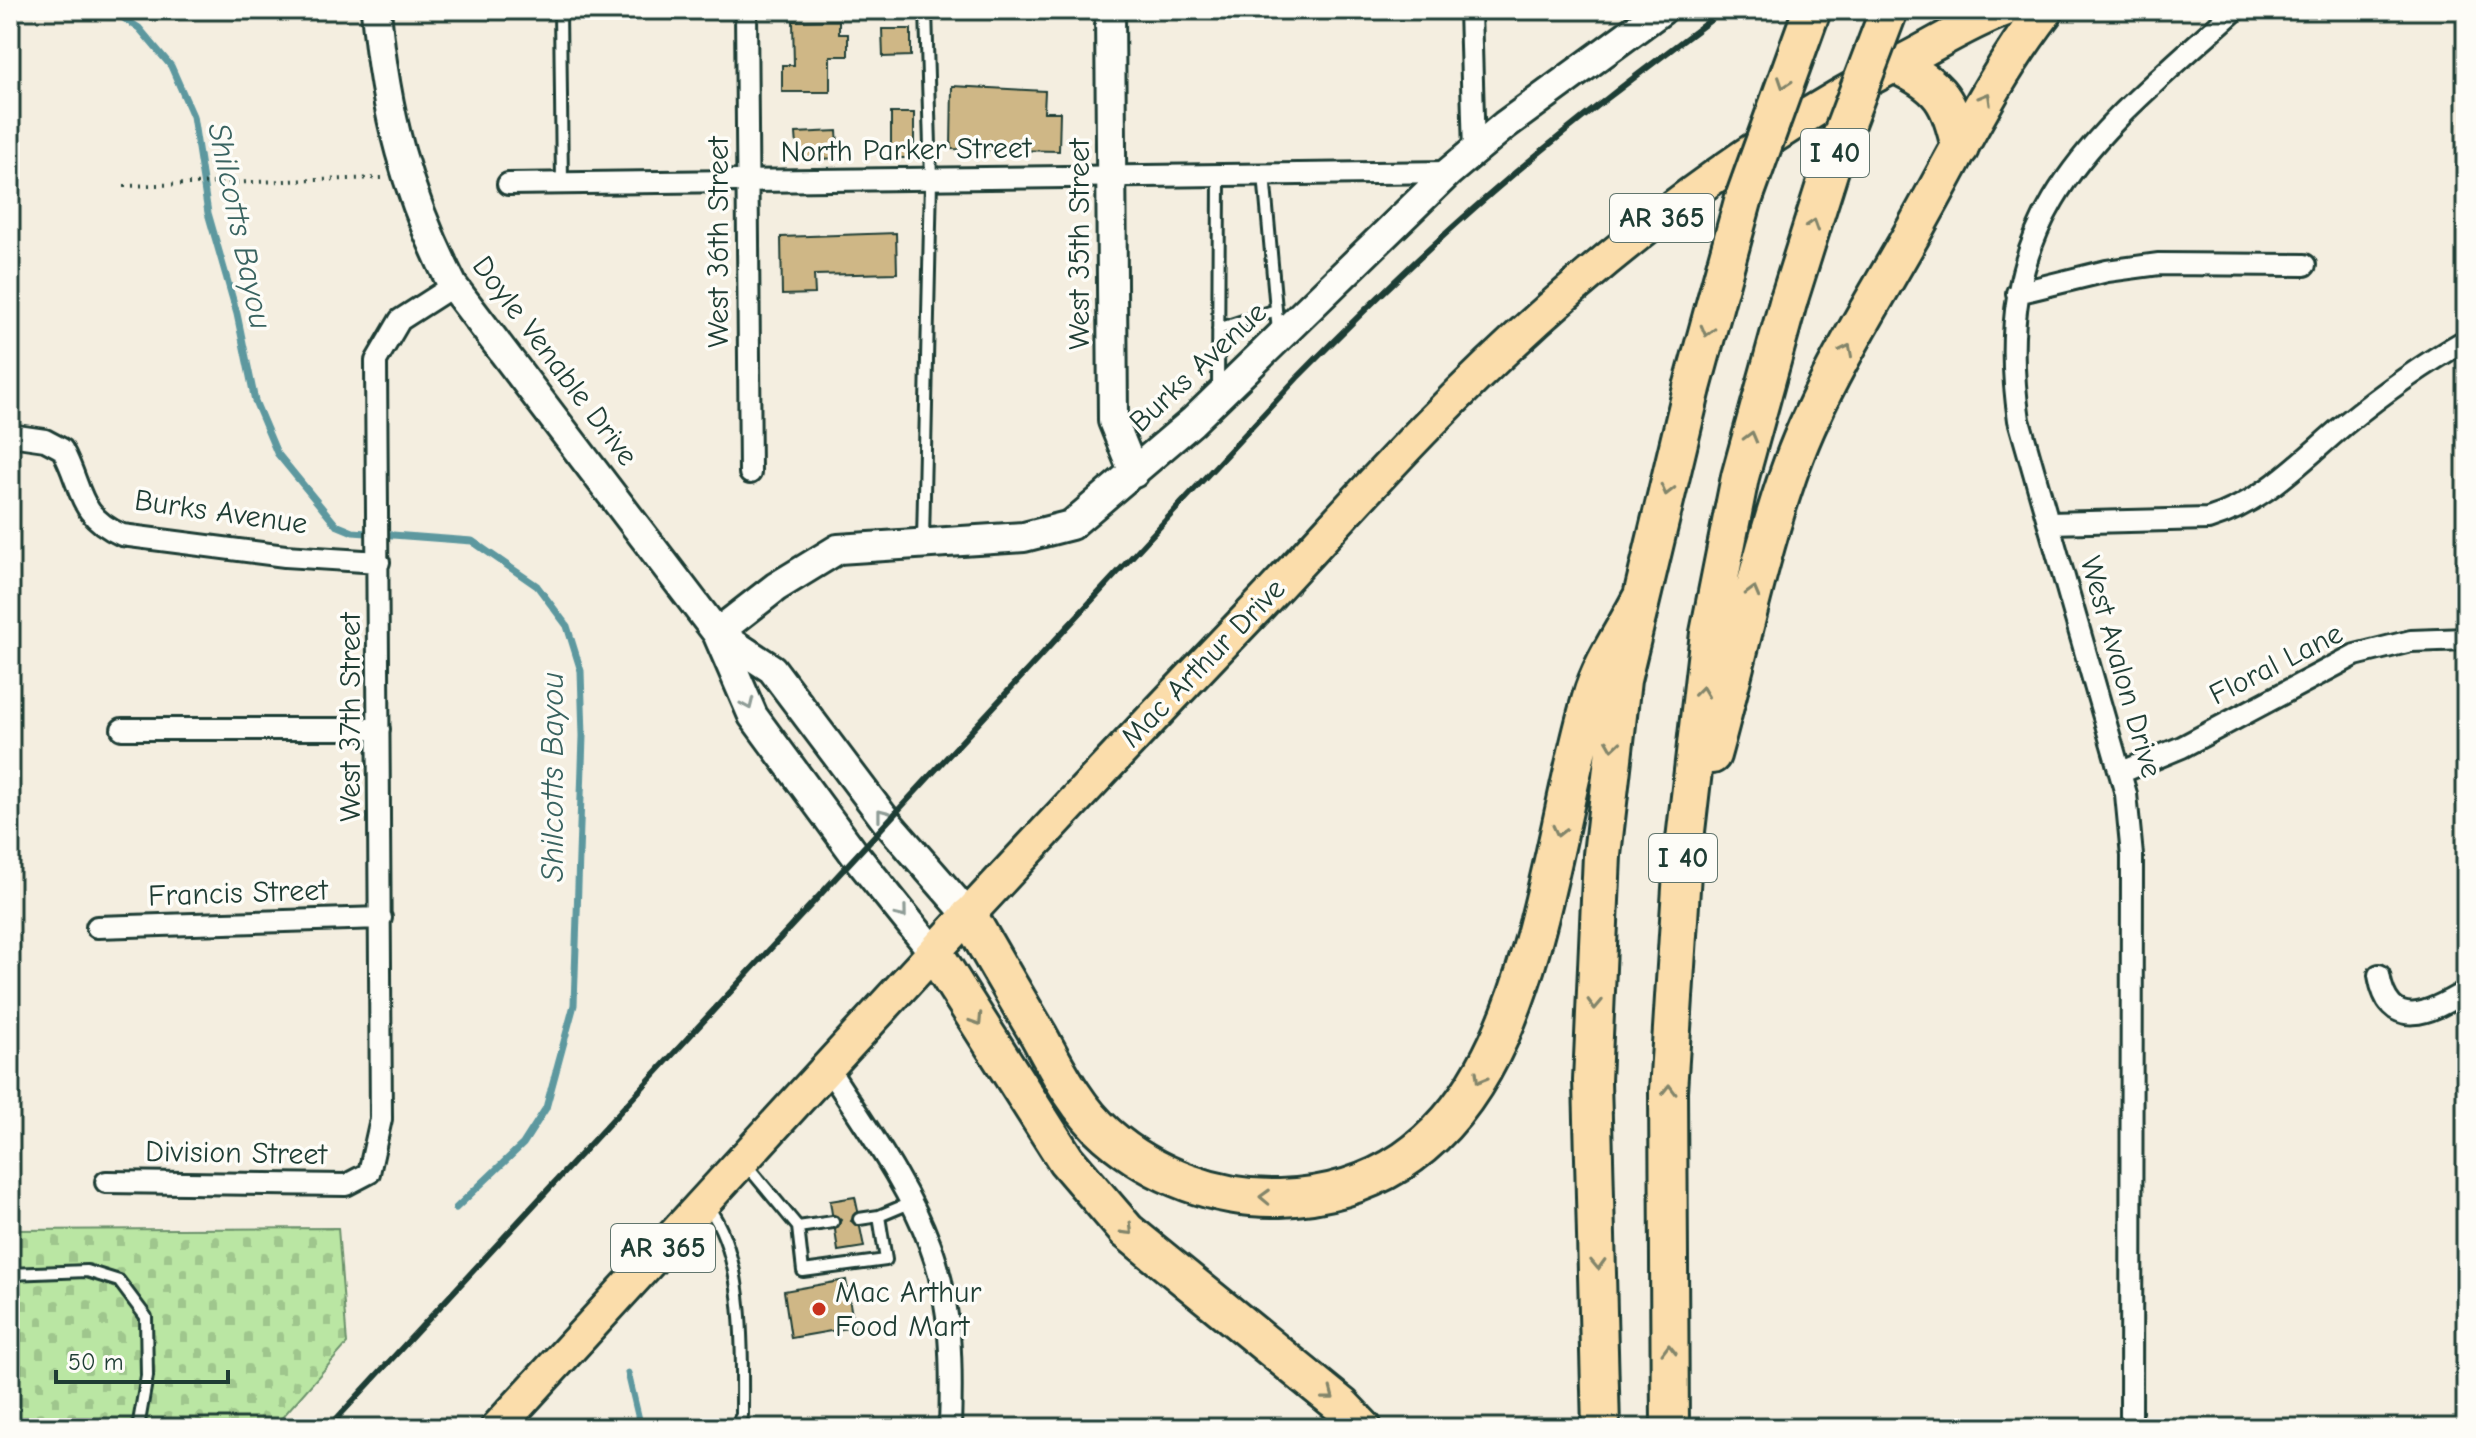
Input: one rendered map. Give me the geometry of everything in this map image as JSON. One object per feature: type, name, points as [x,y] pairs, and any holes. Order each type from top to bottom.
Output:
[{"type":"highway","name":"I 40","points":[[1601,1428],[1592,1081],[1610,763],[1622,680],[1692,388],[1743,201],[1812,10]]},
{"type":"highway","name":"I 40","points":[[1670,1428],[1668,1091],[1683,857],[1709,633],[1740,477],[1789,299],[1837,147],[1889,10]]},
{"type":"highway","points":[[1683,857],[1788,473],[1853,338],[2015,49],[2045,10]]},
{"type":"highway","points":[[1896,65],[1924,77],[1941,94],[1952,111],[1960,148]]},
{"type":"highway","points":[[969,916],[1074,1098],[1107,1135],[1172,1177],[1215,1191],[1262,1198],[1343,1190],[1386,1169],[1430,1141],[1478,1084],[1511,1015],[1591,695],[1640,600]]},
{"type":"highway","points":[[935,954],[1066,1160],[1127,1231],[1342,1406],[1363,1428]]},
{"type":"main road","name":"Doyle Venable Drive","points":[[376,10],[390,117],[405,177],[425,232],[453,286],[717,633],[753,716],[856,856],[935,954]]},
{"type":"main road","name":"West 35th Street","points":[[1110,10],[1113,421],[1134,473]]},
{"type":"main road","name":"Burks Avenue","points":[[717,633],[776,587],[838,549],[1051,532],[1071,525],[1134,473],[1217,395],[1277,324],[1449,172],[1505,125],[1662,10]]},
{"type":"main road","name":"Mac Arthur Drive","points":[[497,1428],[935,954],[1067,805],[1432,421],[1526,331],[1624,247],[1749,151],[1843,91],[2004,10]]},
{"type":"main road","name":"Doyle Venable Drive","points":[[717,633],[772,669],[887,822],[969,916]]},
{"type":"street","name":"West 36th Street","points":[[746,10],[750,473]]},
{"type":"street","points":[[1470,10],[1474,153]]},
{"type":"street","name":"West Avalon Drive","points":[[2131,1428],[2132,856],[2122,772],[2019,420],[2013,383],[2017,293],[2029,245],[2044,210],[2080,157],[2235,10]]},
{"type":"street","name":"North Parker Street","points":[[508,184],[1449,172]]},
{"type":"street","points":[[2017,293],[2107,271],[2159,264],[2305,265]]},
{"type":"street","name":"West 37th Street","points":[[364,1179],[376,1154],[381,1119],[376,361],[400,320],[453,286]]},
{"type":"street","points":[[2050,523],[2208,519],[2231,512],[2263,495],[2299,467],[2407,374],[2466,340]]},
{"type":"street","name":"Burks Avenue","points":[[10,435],[45,440],[62,449],[78,492],[91,515],[106,528],[122,535],[285,556],[379,559]]},
{"type":"street","name":"Floral Lane","points":[[2122,772],[2182,747],[2355,655],[2411,641],[2466,639]]},
{"type":"street","points":[[122,729],[379,729]]},
{"type":"street","name":"Francis Street","points":[[97,927],[381,918]]},
{"type":"street","points":[[2379,975],[2385,1000],[2398,1012],[2408,1014],[2440,1007],[2466,991]]},
{"type":"street","points":[[828,1068],[910,1203],[930,1245],[942,1287],[952,1387],[950,1428]]},
{"type":"street","name":"Division Street","points":[[106,1182],[346,1185],[364,1179]]},
{"type":"lane","points":[[560,10],[562,184]]},
{"type":"lane","points":[[922,542],[931,180],[926,10]]},
{"type":"lane","points":[[1218,329],[1277,324],[1264,174]]},
{"type":"lane","points":[[1217,395],[1219,175]]},
{"type":"lane","points":[[743,1160],[798,1227],[803,1271],[886,1260],[866,1215],[910,1203]]},
{"type":"lane","points":[[705,1202],[723,1226],[742,1322],[742,1415],[735,1428]]},
{"type":"lane","points":[[798,1227],[821,1224],[833,1217]]},
{"type":"lane","points":[[10,1274],[87,1271],[119,1281],[146,1317],[147,1376],[138,1428]]},
{"type":"path","points":[[124,186],[405,177]]},
{"type":"green space","points":[[338,1228],[347,1344],[273,1428],[10,1428],[10,1230]]},
{"type":"building","points":[[839,20],[839,34],[848,34],[848,56],[830,56],[830,92],[782,92],[782,65],[794,65],[793,21]]},
{"type":"building","points":[[882,29],[911,29],[911,56],[883,57]]},
{"type":"building","points":[[952,86],[1045,91],[1044,112],[1060,112],[1059,151],[951,149]]},
{"type":"building","points":[[891,113],[914,113],[914,158],[891,158]]},
{"type":"building","points":[[837,131],[839,158],[798,160],[796,133]]},
{"type":"building","points":[[896,233],[897,273],[814,275],[815,294],[782,295],[781,237]]},
{"type":"building","points":[[855,1197],[858,1211],[851,1221],[860,1227],[864,1247],[838,1251],[835,1230],[841,1220],[832,1214],[830,1201]]},
{"type":"building","name":"Mac Arthur Food Mart","points":[[846,1280],[854,1327],[791,1338],[784,1291]]},
{"type":"waterway","name":"Shilcotts Bayou","points":[[111,10],[139,28],[171,66],[193,116],[208,213],[237,314],[255,401],[277,453],[336,525],[353,532],[472,541],[537,586],[567,626],[581,671],[583,736],[574,1005],[546,1108],[523,1144],[456,1208]]},
{"type":"waterway","name":"Shilcotts Bayou","points":[[628,1373],[641,1428]]},
{"type":"railway","points":[[328,1428],[1297,378],[1394,282],[1495,190],[1579,120],[1724,10]]},
{"type":"place","name":"Mac Arthur Food Mart","points":[[819,1309]]}]
